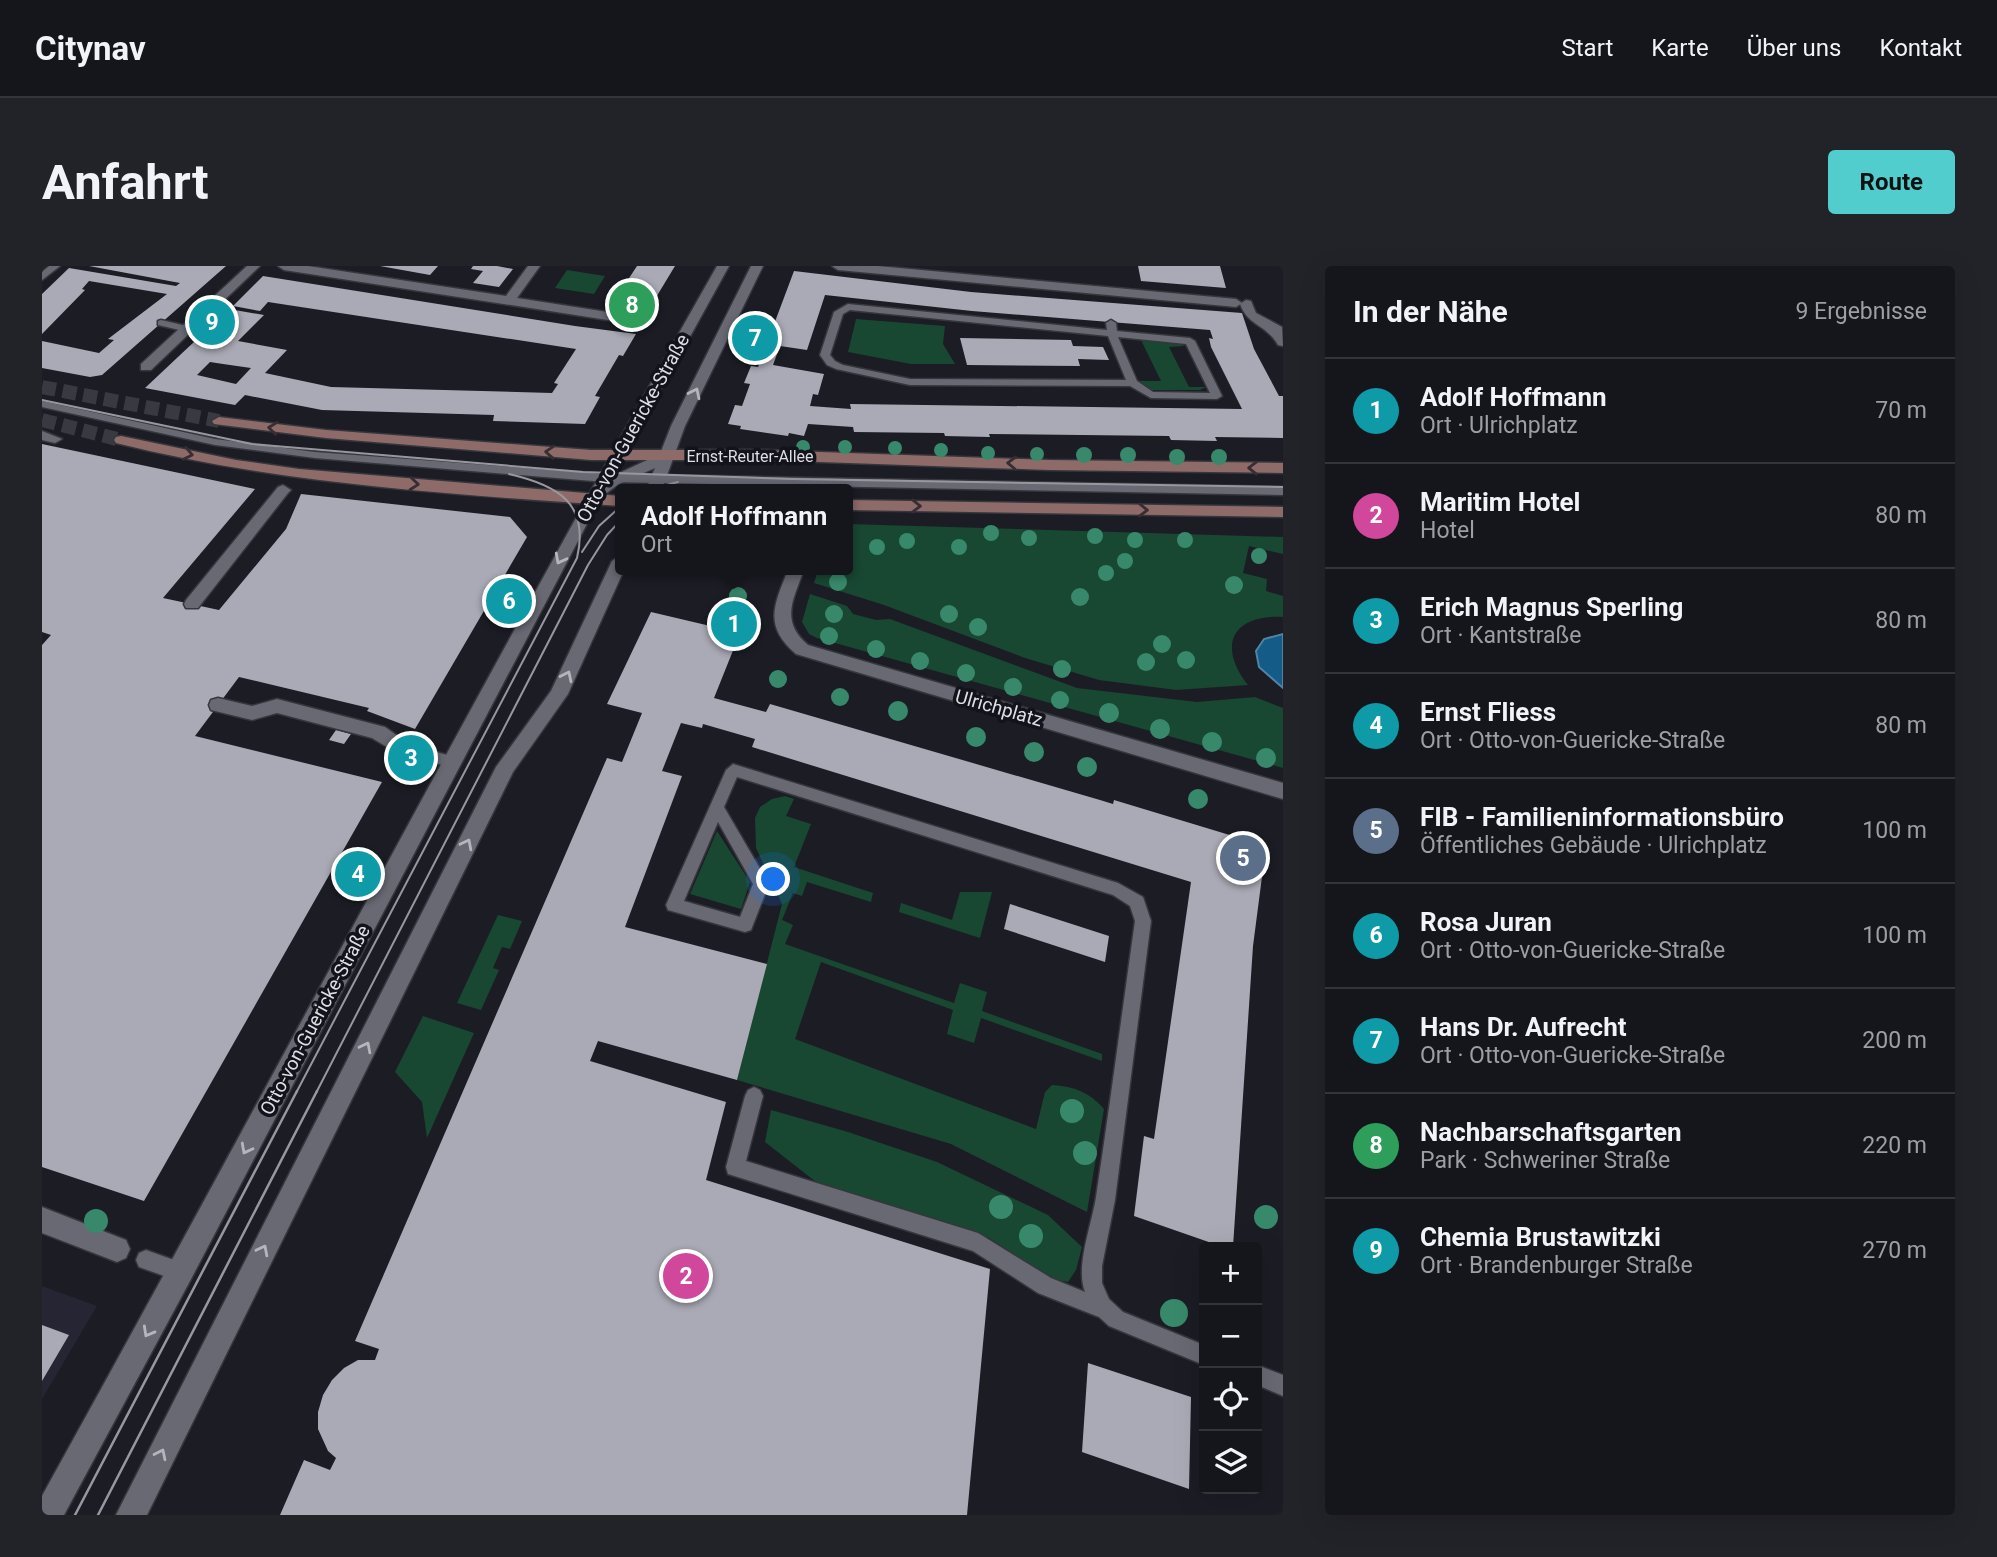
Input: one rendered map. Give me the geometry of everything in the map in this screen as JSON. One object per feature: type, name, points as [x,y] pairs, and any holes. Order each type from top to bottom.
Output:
[{"type":"main road","name":"Ernst-Reuter-Allee","points":[[219,421],[326,434],[618,455],[764,455],[1049,465],[1283,468]]},
{"type":"main road","points":[[121,440],[236,465],[299,474],[615,501]]},
{"type":"main road","points":[[853,505],[1283,512]]},
{"type":"street","points":[[146,367],[254,266]]},
{"type":"street","points":[[284,266],[614,317]]},
{"type":"street","points":[[509,301],[534,266]]},
{"type":"street","name":"Otto-von-Guericke-Straße","points":[[48,1515],[181,1272],[592,499],[613,478],[618,455],[723,266]]},
{"type":"street","name":"Otto-von-Guericke-Straße","points":[[656,484],[678,426],[757,266]]},
{"type":"street","points":[[838,266],[948,272],[1241,303],[1250,314],[1277,330],[1283,342]]},
{"type":"street","points":[[613,478],[667,456]]},
{"type":"street","points":[[192,604],[283,490]]},
{"type":"street","points":[[131,1515],[506,767],[559,694],[615,572]]},
{"type":"street","name":"Ulrichplatz","points":[[794,575],[783,608],[782,620],[787,636],[802,650],[1283,791]]},
{"type":"street","points":[[218,705],[252,713],[277,706],[378,732],[402,749]]},
{"type":"street","points":[[42,1220],[117,1248]]},
{"type":"lane","points":[[42,277],[55,266]]},
{"type":"lane","points":[[849,307],[1111,329],[1190,341],[1217,396],[1151,395],[1132,383],[910,382],[840,367],[831,363],[825,355],[839,312],[849,307]]},
{"type":"lane","points":[[161,324],[188,328]]},
{"type":"lane","points":[[1111,329],[1132,383]]},
{"type":"lane","points":[[42,404],[215,442],[303,453],[613,478],[650,484]]},
{"type":"lane","points":[[853,487],[1283,491]]},
{"type":"lane","points":[[429,755],[453,762]]},
{"type":"lane","points":[[717,807],[761,884],[745,925],[674,905],[733,770],[1118,890],[1139,905],[1143,921],[1130,1027],[1092,1266],[1095,1294],[1104,1310]]},
{"type":"lane","points":[[754,1096],[736,1167],[978,1243],[1045,1286],[1104,1310],[1120,1321],[1199,1353]]},
{"type":"lane","points":[[146,1260],[181,1272]]},
{"type":"lane","points":[[1262,1378],[1283,1386]]},
{"type":"shaded area","points":[[42,1286],[97,1306],[42,1399]]},
{"type":"green space","points":[[567,270],[605,276],[594,294],[555,288]]},
{"type":"green space","points":[[856,319],[945,326],[943,344],[955,364],[911,364],[848,352]]},
{"type":"green space","points":[[1141,340],[1166,340],[1185,346],[1169,347],[1189,387],[1206,387],[1200,390],[1148,390],[1141,386],[1138,381],[1161,381]]},
{"type":"green space","points":[[853,524],[1283,537],[1283,554],[1249,546],[1243,573],[1267,579],[1266,591],[1283,596],[1283,617],[1266,617],[1252,621],[1241,627],[1235,635],[1233,658],[1248,685],[1176,690],[1099,680],[1025,658],[884,605],[814,583],[816,575],[853,575]]},
{"type":"green space","points":[[810,594],[847,606],[853,614],[876,620],[890,619],[1077,688],[1197,702],[1255,697],[1283,708],[1283,768],[817,638],[809,634],[802,622]]},
{"type":"green space","points":[[785,796],[794,799],[786,816],[811,824],[794,867],[873,893],[871,902],[807,882],[802,896],[793,893],[782,920],[793,925],[785,944],[954,1003],[960,983],[987,992],[982,1011],[1102,1054],[1102,1061],[981,1018],[974,1043],[947,1034],[953,1010],[821,962],[795,1039],[1036,1129],[1045,1092],[1052,1085],[1068,1087],[1088,1095],[1104,1109],[1087,1212],[951,1144],[737,1080],[782,904],[756,848],[755,818],[760,807],[772,799]]},
{"type":"green space","points":[[717,831],[750,882],[741,909],[690,894]]},
{"type":"green space","points":[[960,892],[992,892],[980,938],[899,912],[901,903],[952,920]]},
{"type":"green space","points":[[498,915],[522,921],[510,949],[502,947],[493,968],[499,970],[481,1010],[457,1003]]},
{"type":"green space","points":[[423,1016],[474,1033],[427,1138],[422,1102],[395,1072]]},
{"type":"green space","points":[[771,1110],[937,1162],[1048,1215],[1082,1247],[1076,1270],[1068,1282],[1052,1279],[989,1238],[816,1182],[765,1142]]},
{"type":"water","points":[[1283,634],[1283,688],[1259,667],[1256,651],[1264,639]]},
{"type":"building","points":[[89,266],[226,266],[102,375],[90,377],[42,368],[42,341],[99,353],[114,340],[108,339],[167,294],[89,281],[82,289],[85,290],[42,334],[42,294],[69,268],[176,286],[180,283]]},
{"type":"building","points":[[380,266],[438,266],[430,275]]},
{"type":"building","points":[[473,266],[513,269],[499,287],[473,283],[483,271],[471,269]]},
{"type":"building","points":[[637,266],[675,266],[652,304],[616,298]]},
{"type":"building","points":[[1138,266],[1220,266],[1226,288],[1141,281]]},
{"type":"building","points":[[794,271],[971,292],[1242,313],[1254,349],[1279,396],[1283,396],[1283,438],[1215,437],[1217,441],[1171,440],[1169,436],[945,436],[944,433],[854,432],[853,427],[808,424],[804,436],[789,433],[788,436],[740,429],[741,426],[728,424],[735,405],[742,406],[750,384],[744,383],[751,366],[758,367]],"holes":[[[825,295],[972,311],[1210,330],[1213,339],[1209,338],[1211,347],[1242,409],[850,404],[851,409],[810,406],[813,394],[818,395],[824,374],[773,365],[780,346],[807,350]]]},
{"type":"building","points":[[263,276],[636,334],[623,356],[619,355],[595,396],[600,397],[585,424],[493,421],[494,415],[322,410],[245,395],[235,405],[145,388],[229,309],[264,315],[238,341],[287,350],[265,373],[331,387],[552,393],[558,384],[554,383],[576,349],[268,302],[260,311],[233,306]],"holes":[[[210,362],[251,368],[236,384],[197,375]]]},
{"type":"building","points":[[960,338],[1071,340],[1073,346],[1103,347],[1109,360],[1078,359],[1080,366],[967,365]]},
{"type":"building","points":[[42,444],[255,489],[163,598],[219,610],[286,529],[301,494],[510,517],[527,537],[415,729],[367,711],[369,708],[239,677],[195,736],[382,782],[144,1201],[42,1167],[42,645],[51,635],[42,632]]},
{"type":"building","points":[[651,612],[740,633],[714,698],[766,712],[770,704],[1113,804],[1114,800],[1266,846],[1253,946],[1233,1242],[1209,1242],[1134,1216],[1144,1136],[1154,1139],[1191,882],[752,747],[755,739],[703,724],[702,728],[681,723],[662,771],[682,776],[625,927],[767,964],[737,1080],[598,1041],[590,1061],[726,1102],[706,1180],[990,1269],[967,1515],[280,1515],[304,1460],[330,1470],[336,1458],[328,1451],[318,1429],[318,1412],[323,1395],[332,1380],[344,1368],[358,1360],[375,1360],[379,1349],[355,1341],[607,758],[622,762],[642,713],[607,704]]},
{"type":"building","points":[[336,730],[351,734],[344,744],[329,740]]},
{"type":"building","points":[[1010,904],[1109,936],[1105,962],[1004,929]]},
{"type":"building","points":[[42,1325],[69,1335],[42,1381]]},
{"type":"building","points":[[1088,1363],[1191,1397],[1189,1489],[1082,1452]]},
{"type":"tunnel","points":[[42,387],[219,421]]},
{"type":"tunnel","points":[[42,420],[121,440]]},
{"type":"tram line","points":[[42,400],[252,444],[583,472],[791,479],[1283,487]]},
{"type":"tram line","points":[[296,1093],[577,558],[579,523],[566,499],[542,484],[509,474]]},
{"type":"tram line","points":[[670,484],[678,482]]},
{"type":"tram line","points":[[582,552],[599,526],[615,512]]},
{"type":"tram line","points":[[316,1093],[588,565],[615,526]]},
{"type":"tram line","points":[[75,1515],[297,1091]]},
{"type":"tram line","points":[[98,1515],[317,1091]]},
{"type":"place","name":"Nachbarschaftsgarten","points":[[632,305]]},
{"type":"place","name":"Chemia Brustawitzki","points":[[212,322]]},
{"type":"place","name":"Hans Dr. Aufrecht","points":[[755,338]]},
{"type":"place","name":"Rosa Juran","points":[[509,601]]},
{"type":"place","name":"Adolf Hoffmann","points":[[734,624]]},
{"type":"place","name":"Erich Magnus Sperling","points":[[411,758]]},
{"type":"place","name":"FIB - Familieninformationsbüro","points":[[1243,858]]},
{"type":"place","name":"Ernst Fliess","points":[[358,874]]},
{"type":"place","name":"Maritim Hotel","points":[[686,1276]]}]
